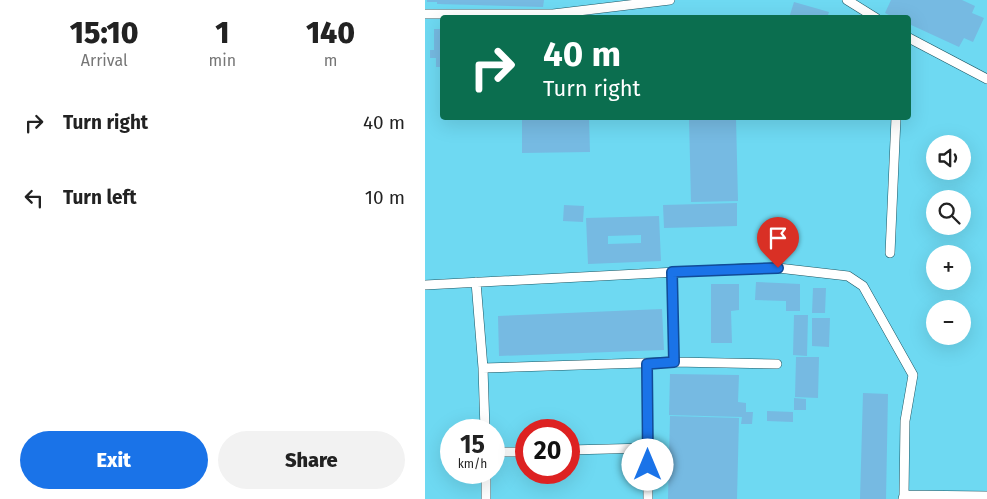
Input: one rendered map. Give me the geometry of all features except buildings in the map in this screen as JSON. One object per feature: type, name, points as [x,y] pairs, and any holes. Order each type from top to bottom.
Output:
[{"type":"lane","points":[[425,14],[553,14],[670,0]]},
{"type":"lane","points":[[847,0],[871,15]]},
{"type":"lane","points":[[911,39],[987,78]]},
{"type":"lane","points":[[890,253],[896,120]]},
{"type":"lane","points":[[425,284],[778,268],[848,276],[863,286],[913,375],[905,420],[903,497],[987,496]]},
{"type":"lane","points":[[672,272],[674,362]]},
{"type":"lane","points":[[476,282],[483,368],[485,419]]},
{"type":"lane","points":[[483,368],[674,362],[777,364]]},
{"type":"lane","points":[[647,364],[648,499]]},
{"type":"lane","points":[[580,450],[648,448]]},
{"type":"lane","points":[[485,484],[485,499]]},
{"type":"route","points":[[648,465],[647,364],[674,362],[672,272],[778,268]]}]
